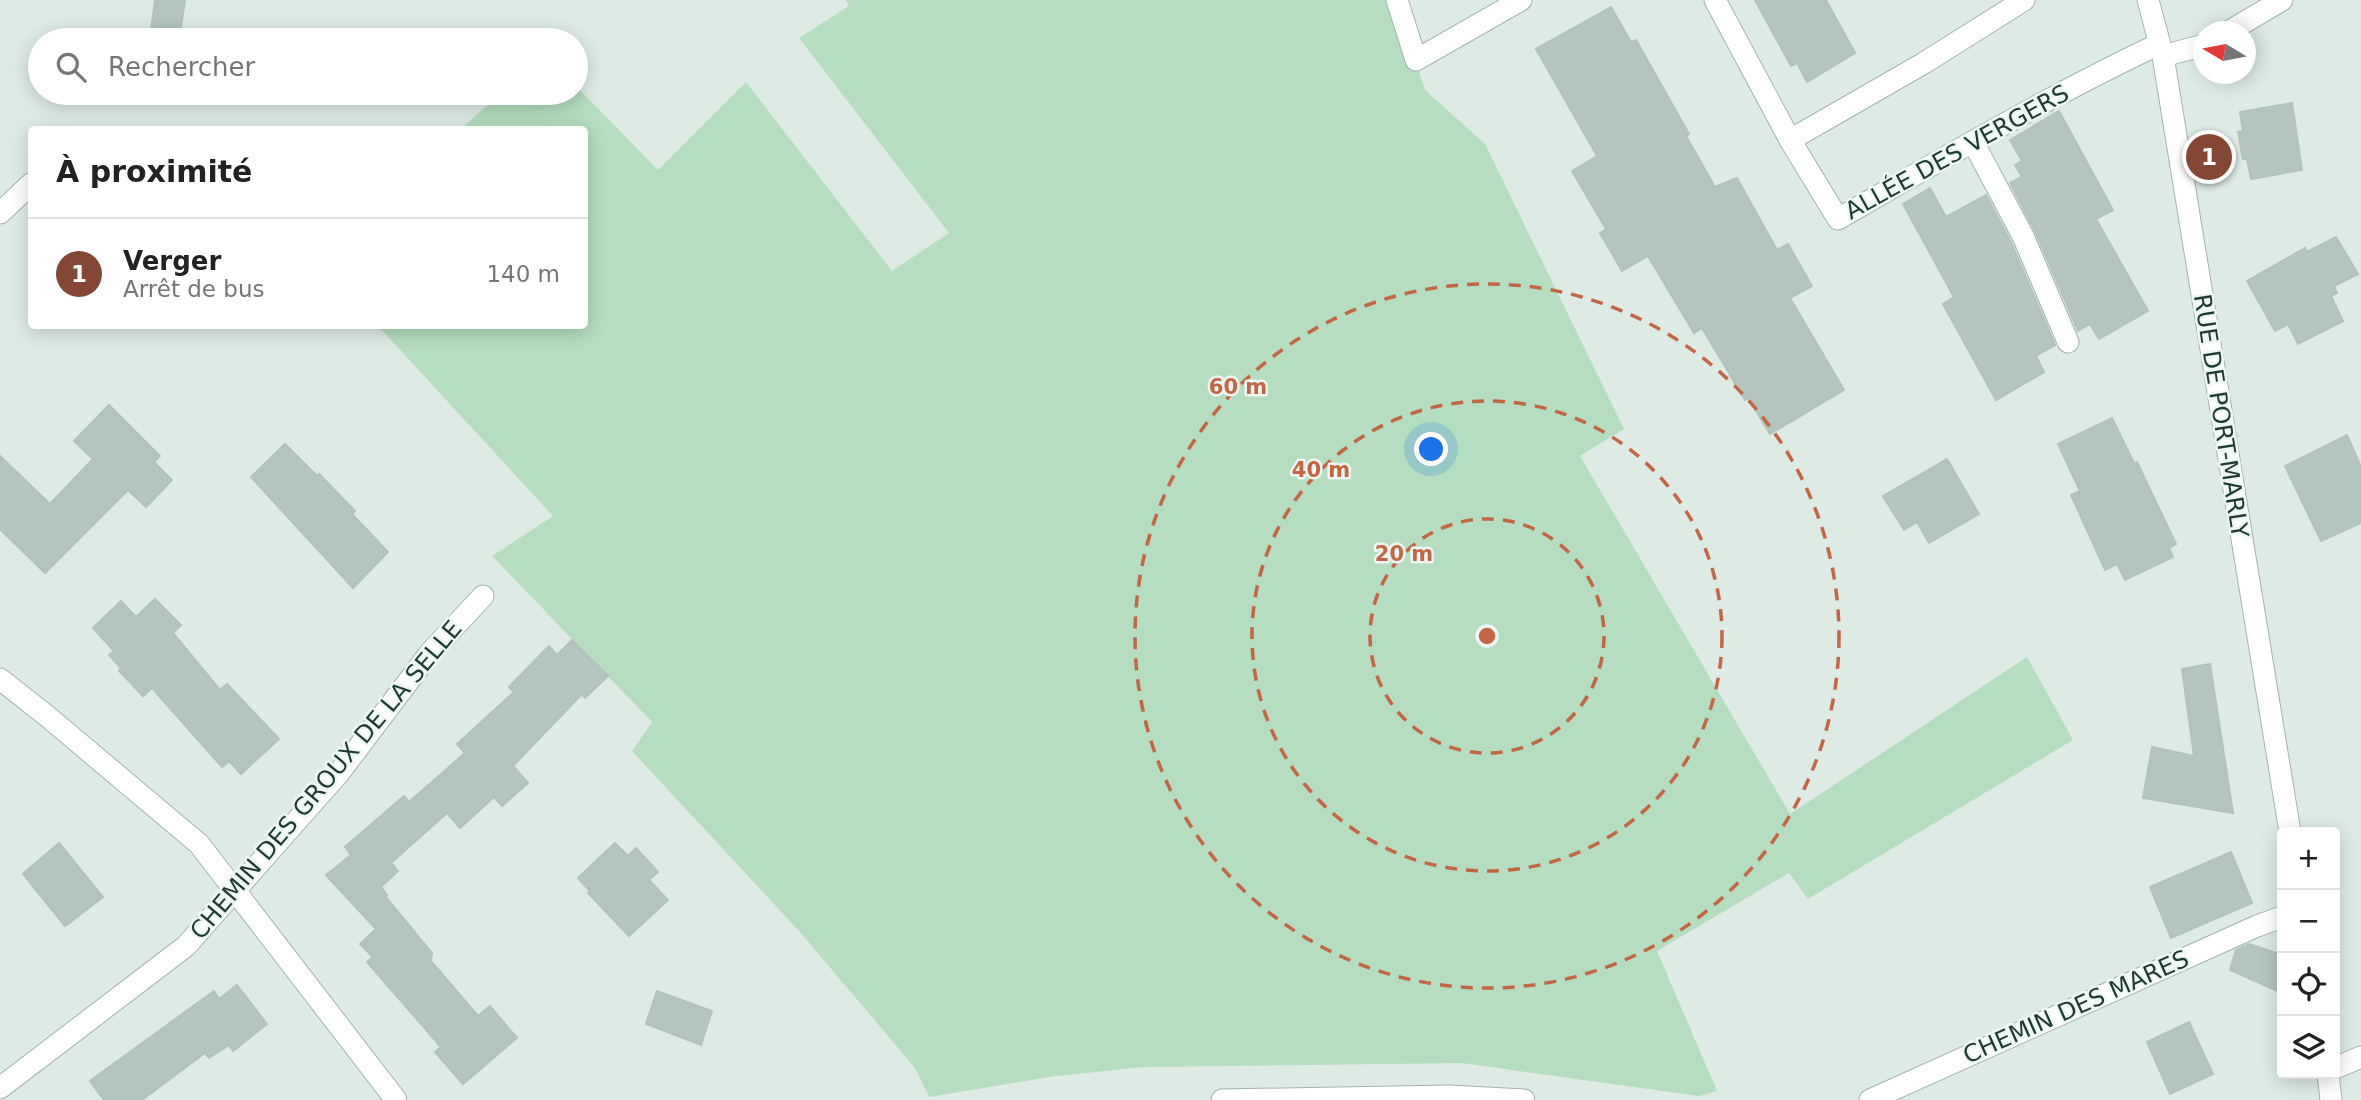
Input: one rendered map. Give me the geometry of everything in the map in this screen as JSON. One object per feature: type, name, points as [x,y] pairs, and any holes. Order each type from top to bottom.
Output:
[{"type":"street","points":[[1397,0],[1416,60],[1521,0]]},
{"type":"street","name":"ALLÉE DES VERGERS","points":[[1715,0],[1790,140],[1838,219],[2114,65],[2161,50],[2193,46]]},
{"type":"street","points":[[1790,140],[1924,63],[2024,0]]},
{"type":"street","name":"RUE DE PORT-MARLY","points":[[2148,0],[2161,50],[2289,827]]},
{"type":"street","points":[[2247,21],[2282,0]]},
{"type":"street","points":[[1973,142],[2023,236],[2068,342]]},
{"type":"street","points":[[0,213],[28,187]]},
{"type":"street","name":"CHEMIN DES GROUX DE LA SELLE","points":[[0,1088],[186,946],[339,773],[429,654],[483,596]]},
{"type":"street","points":[[0,679],[199,844],[396,1100]]},
{"type":"street","name":"CHEMIN DES MARES","points":[[1870,1100],[2277,919]]},
{"type":"street","points":[[2340,1066],[2361,1057]]},
{"type":"street","points":[[2329,1079],[2331,1100]]},
{"type":"street","points":[[1222,1100],[1449,1096],[1524,1100]]},
{"type":"green space","points":[[846,0],[1397,0],[1425,90],[1485,144],[1624,429],[1580,456],[1790,814],[2027,657],[2073,740],[1808,899],[1789,873],[1657,951],[1717,1091],[1699,1096],[1462,1063],[1144,1067],[1056,1076],[929,1097],[915,1068],[800,932],[632,751],[652,722],[492,556],[553,516],[381,329],[588,329],[588,126],[464,126],[488,105],[588,105],[588,98],[658,170],[746,82],[892,271],[949,233],[799,38],[849,6]]},
{"type":"building","points":[[155,0],[185,0],[181,28],[151,28]]},
{"type":"building","points":[[1755,0],[1826,0],[1855,53],[1807,82],[1797,63],[1791,66]]},
{"type":"building","points":[[1611,7],[1631,42],[1636,40],[1689,134],[1686,136],[1715,187],[1737,178],[1777,250],[1788,244],[1812,286],[1790,298],[1844,390],[1770,434],[1748,398],[1745,400],[1702,328],[1694,333],[1648,256],[1622,271],[1600,233],[1606,229],[1572,171],[1597,156],[1536,49]]},
{"type":"building","points":[[2292,103],[2302,170],[2251,179],[2247,159],[2243,159],[2238,132],[2243,131],[2240,112]]},
{"type":"building","points":[[2059,111],[2113,210],[2096,219],[2148,311],[2099,339],[2090,324],[2078,331],[2035,231],[2010,183],[2022,177],[2015,165],[2022,161],[2010,140]]},
{"type":"building","points":[[1930,188],[1946,217],[1986,195],[2011,242],[2055,345],[2036,356],[2044,372],[1996,400],[1943,304],[1954,297],[1903,204]]},
{"type":"building","points":[[2336,237],[2358,274],[2334,286],[2337,293],[2331,296],[2343,321],[2298,344],[2288,324],[2275,331],[2247,281],[2305,248],[2307,252]]},
{"type":"building","points":[[109,405],[160,456],[154,462],[172,480],[146,507],[128,490],[45,573],[0,529],[0,456],[50,504],[93,459],[74,441]]},
{"type":"building","points":[[2112,418],[2134,463],[2137,462],[2176,544],[2169,548],[2173,557],[2125,580],[2117,564],[2105,570],[2071,495],[2080,491],[2058,444]]},
{"type":"building","points":[[2347,435],[2361,467],[2361,523],[2321,541],[2285,466]]},
{"type":"building","points":[[285,444],[355,511],[352,514],[388,552],[353,588],[251,477]]},
{"type":"building","points":[[1947,459],[1979,514],[1929,543],[1917,522],[1904,530],[1883,496]]},
{"type":"building","points":[[155,599],[181,625],[173,633],[220,690],[227,684],[279,739],[241,774],[229,761],[222,767],[152,688],[143,696],[119,671],[121,668],[109,655],[114,651],[93,628],[121,601],[136,617]]},
{"type":"building","points":[[572,640],[608,676],[585,698],[582,694],[513,766],[528,783],[502,806],[494,797],[460,828],[447,813],[391,863],[398,871],[381,887],[387,895],[385,896],[432,953],[431,961],[478,1016],[490,1006],[517,1038],[463,1084],[435,1052],[441,1047],[367,962],[373,957],[360,944],[376,929],[326,875],[351,855],[345,847],[404,796],[409,802],[465,753],[457,744],[514,692],[509,687],[549,646],[557,655]]},
{"type":"building","points":[[2210,664],[2233,813],[2143,798],[2152,747],[2194,756],[2182,669]]},
{"type":"building","points":[[59,843],[103,897],[65,926],[23,874]]},
{"type":"building","points":[[615,843],[628,856],[636,848],[658,872],[649,880],[668,900],[629,936],[588,893],[590,891],[578,878]]},
{"type":"building","points":[[2231,852],[2252,903],[2171,938],[2150,887]]},
{"type":"building","points":[[2249,944],[2277,953],[2277,991],[2230,970],[2236,950]]},
{"type":"building","points":[[237,985],[267,1024],[233,1051],[229,1045],[209,1058],[205,1053],[142,1100],[104,1100],[90,1081],[214,991],[219,999]]},
{"type":"building","points":[[657,991],[712,1011],[701,1045],[646,1024]]},
{"type":"building","points":[[2189,1022],[2213,1074],[2170,1094],[2147,1042]]},
{"type":"place","name":"Verger","points":[[2209,157]]}]
